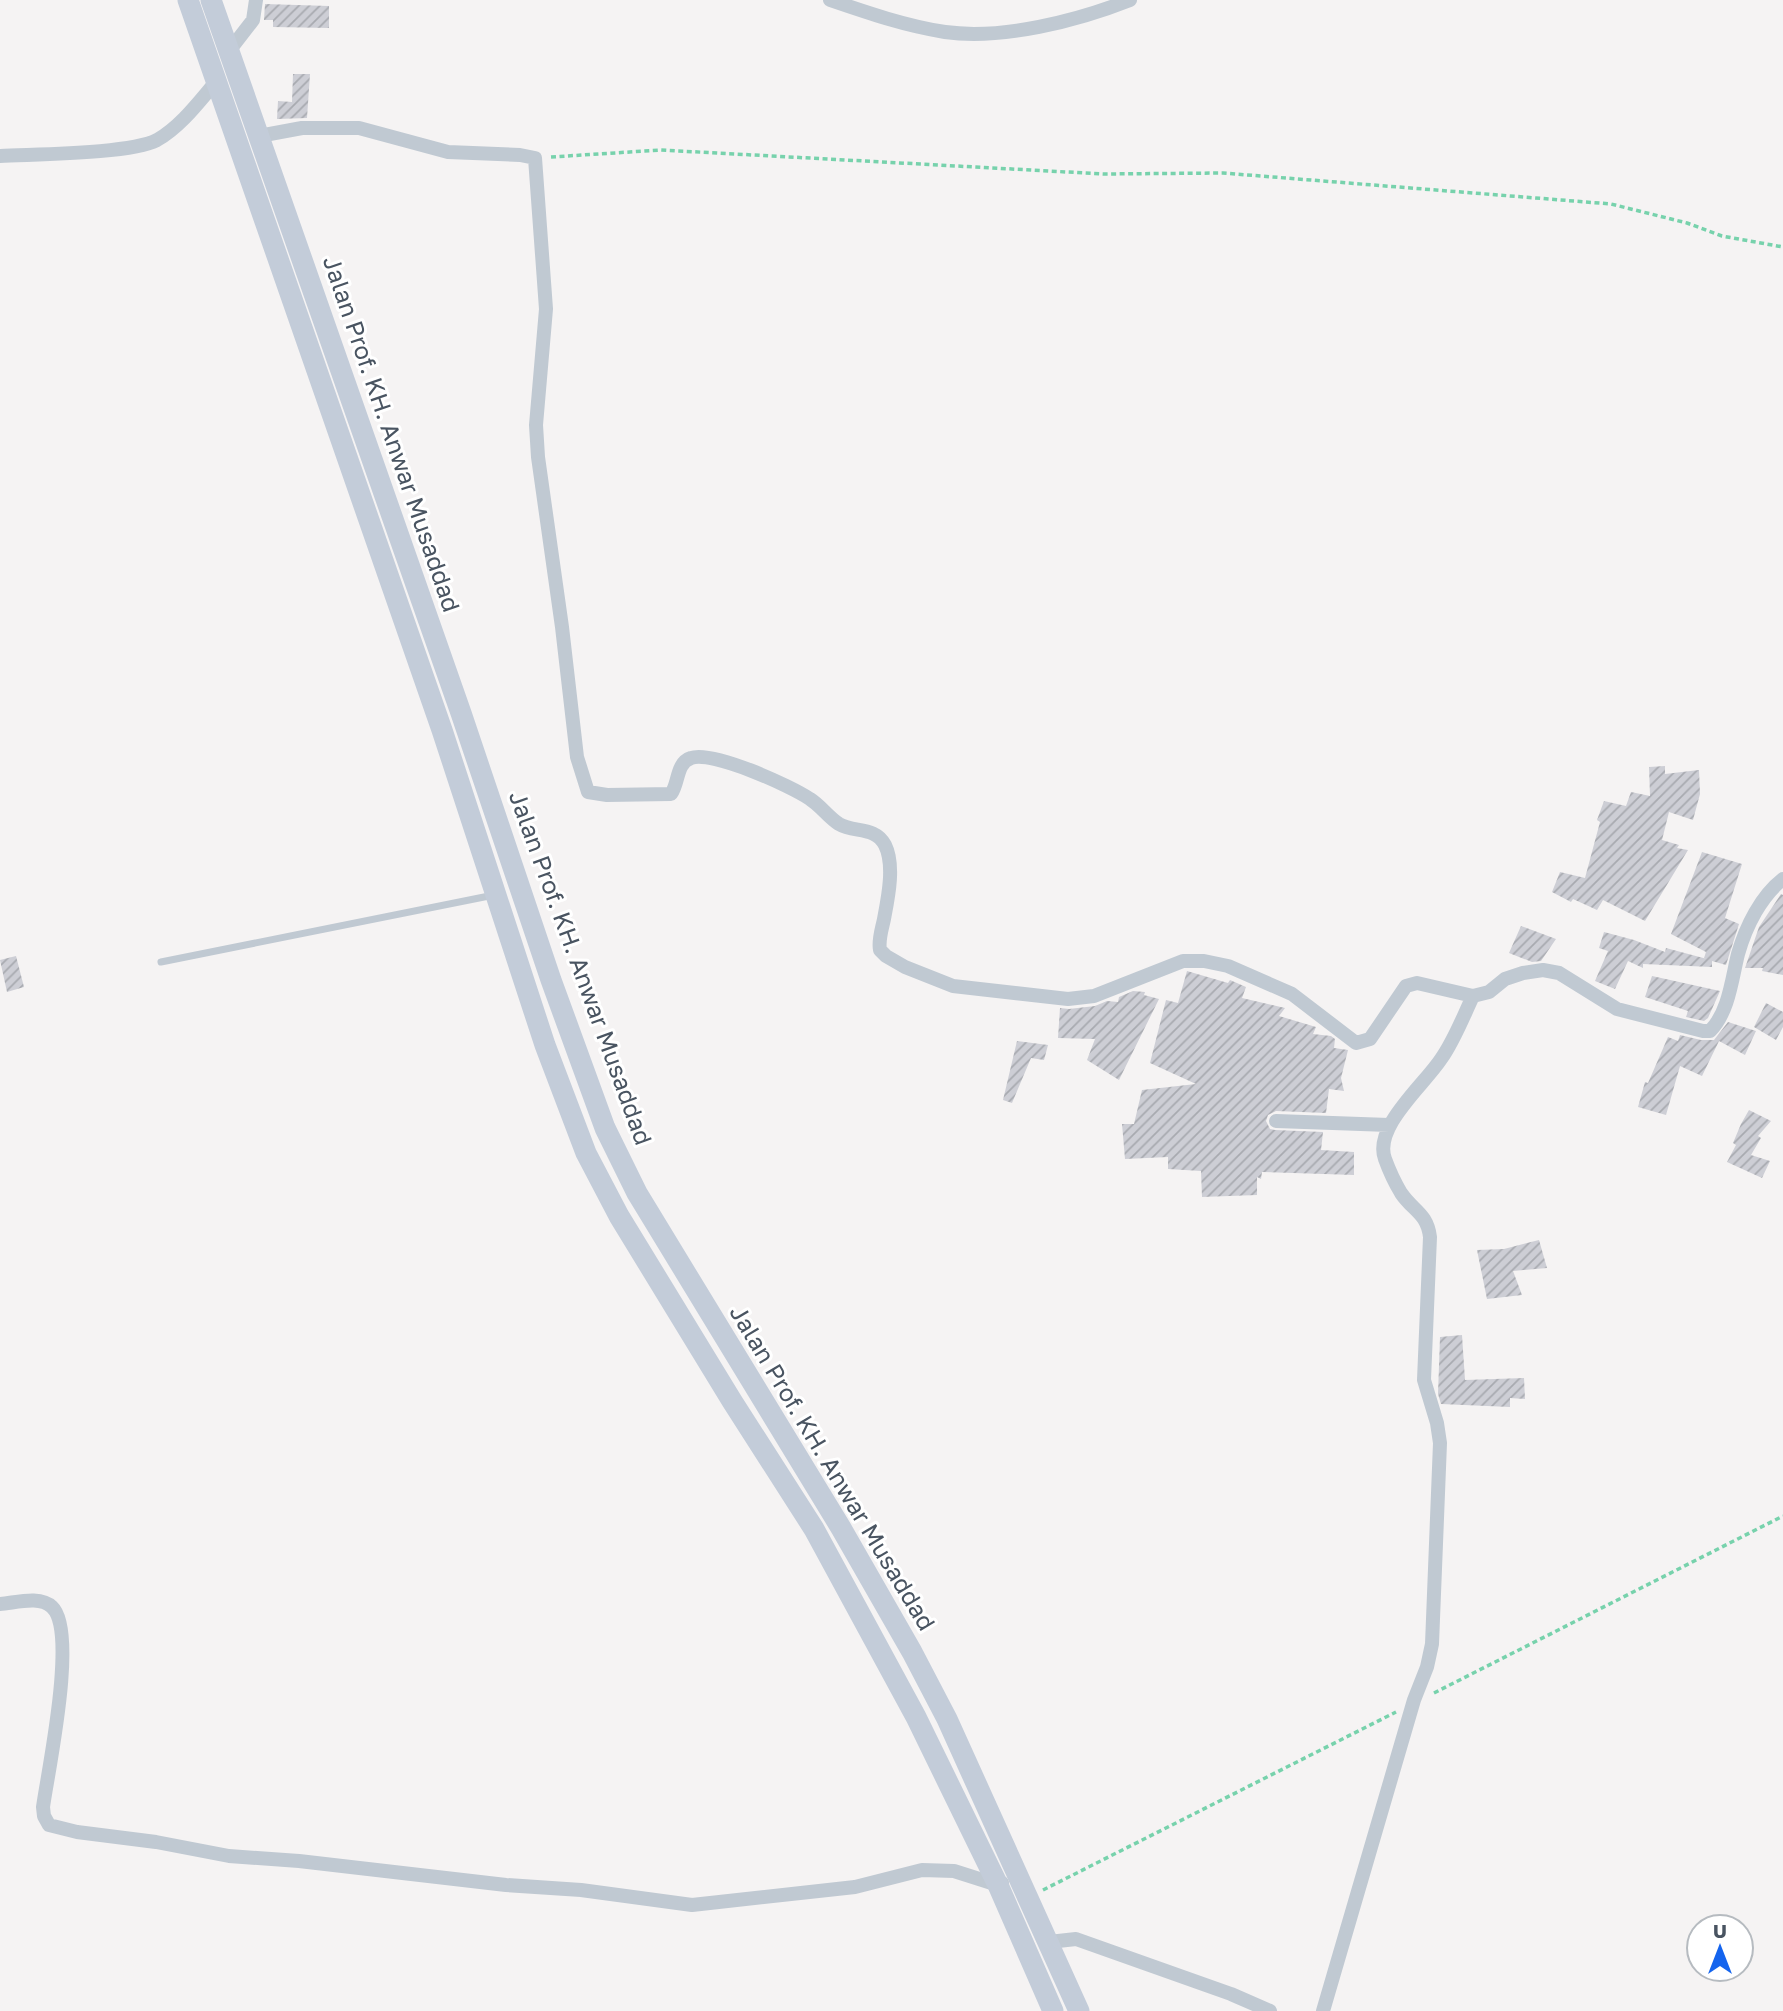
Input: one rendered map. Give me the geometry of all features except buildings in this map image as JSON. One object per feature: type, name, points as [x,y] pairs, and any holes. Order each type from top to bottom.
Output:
[{"type":"street","name":"Jalan Prof. KH. Anwar Musaddad","points":[[188,0],[442,730],[545,1045],[586,1153],[633,1239],[814,1529],[916,1717],[998,1885],[1054,2011]]},
{"type":"street","name":"Jalan Prof. KH. Anwar Musaddad","points":[[211,0],[416,584],[551,980],[605,1128],[637,1193],[841,1528],[912,1652],[947,1719],[1079,2011]]},
{"type":"street","points":[[229,51],[253,20],[257,0]]},
{"type":"street","points":[[830,0],[881,18],[947,32],[987,33],[1021,29],[1090,14],[1130,0]]},
{"type":"street","points":[[0,156],[124,148],[155,141],[178,124],[215,83]]},
{"type":"street","points":[[259,136],[302,128],[359,128],[448,152],[520,155],[535,159],[546,309],[536,425],[538,457],[558,592],[577,757],[588,792],[607,795],[671,794],[680,767],[685,761],[695,757],[724,763],[789,786],[813,801],[841,825],[866,830],[879,836],[884,842],[890,863],[880,950],[905,967],[953,986],[1068,999],[1094,996],[1183,961],[1204,961],[1228,967],[1292,994],[1356,1043],[1370,1039],[1406,986],[1417,983],[1473,996],[1489,992],[1505,979],[1543,970],[1559,972],[1617,1009],[1710,1031],[1722,1012],[1745,935],[1770,889],[1783,879]]},
{"type":"street","points":[[394,593],[416,584]]},
{"type":"street","points":[[498,903],[526,903]]},
{"type":"street","points":[[1323,2011],[1432,1644],[1440,1443],[1424,1380],[1430,1237],[1428,1224],[1402,1194],[1384,1156],[1382,1142],[1389,1125],[1442,1058],[1473,996]]},
{"type":"street","points":[[1276,1121],[1389,1125]]},
{"type":"street","points":[[0,1604],[46,1602],[54,1609],[60,1622],[60,1697],[43,1807],[49,1825],[77,1832],[156,1842],[229,1856],[506,1885],[581,1890],[692,1905],[855,1887],[922,1870],[954,1871],[998,1885],[1020,1877]]},
{"type":"street","points":[[1049,1942],[1076,1939],[1218,1989],[1270,2011]]},
{"type":"lane","points":[[161,962],[498,903]]},
{"type":"path","points":[[535,159],[661,150],[1104,174],[1223,173],[1611,204],[1687,223],[1722,236],[1783,247]]}]
